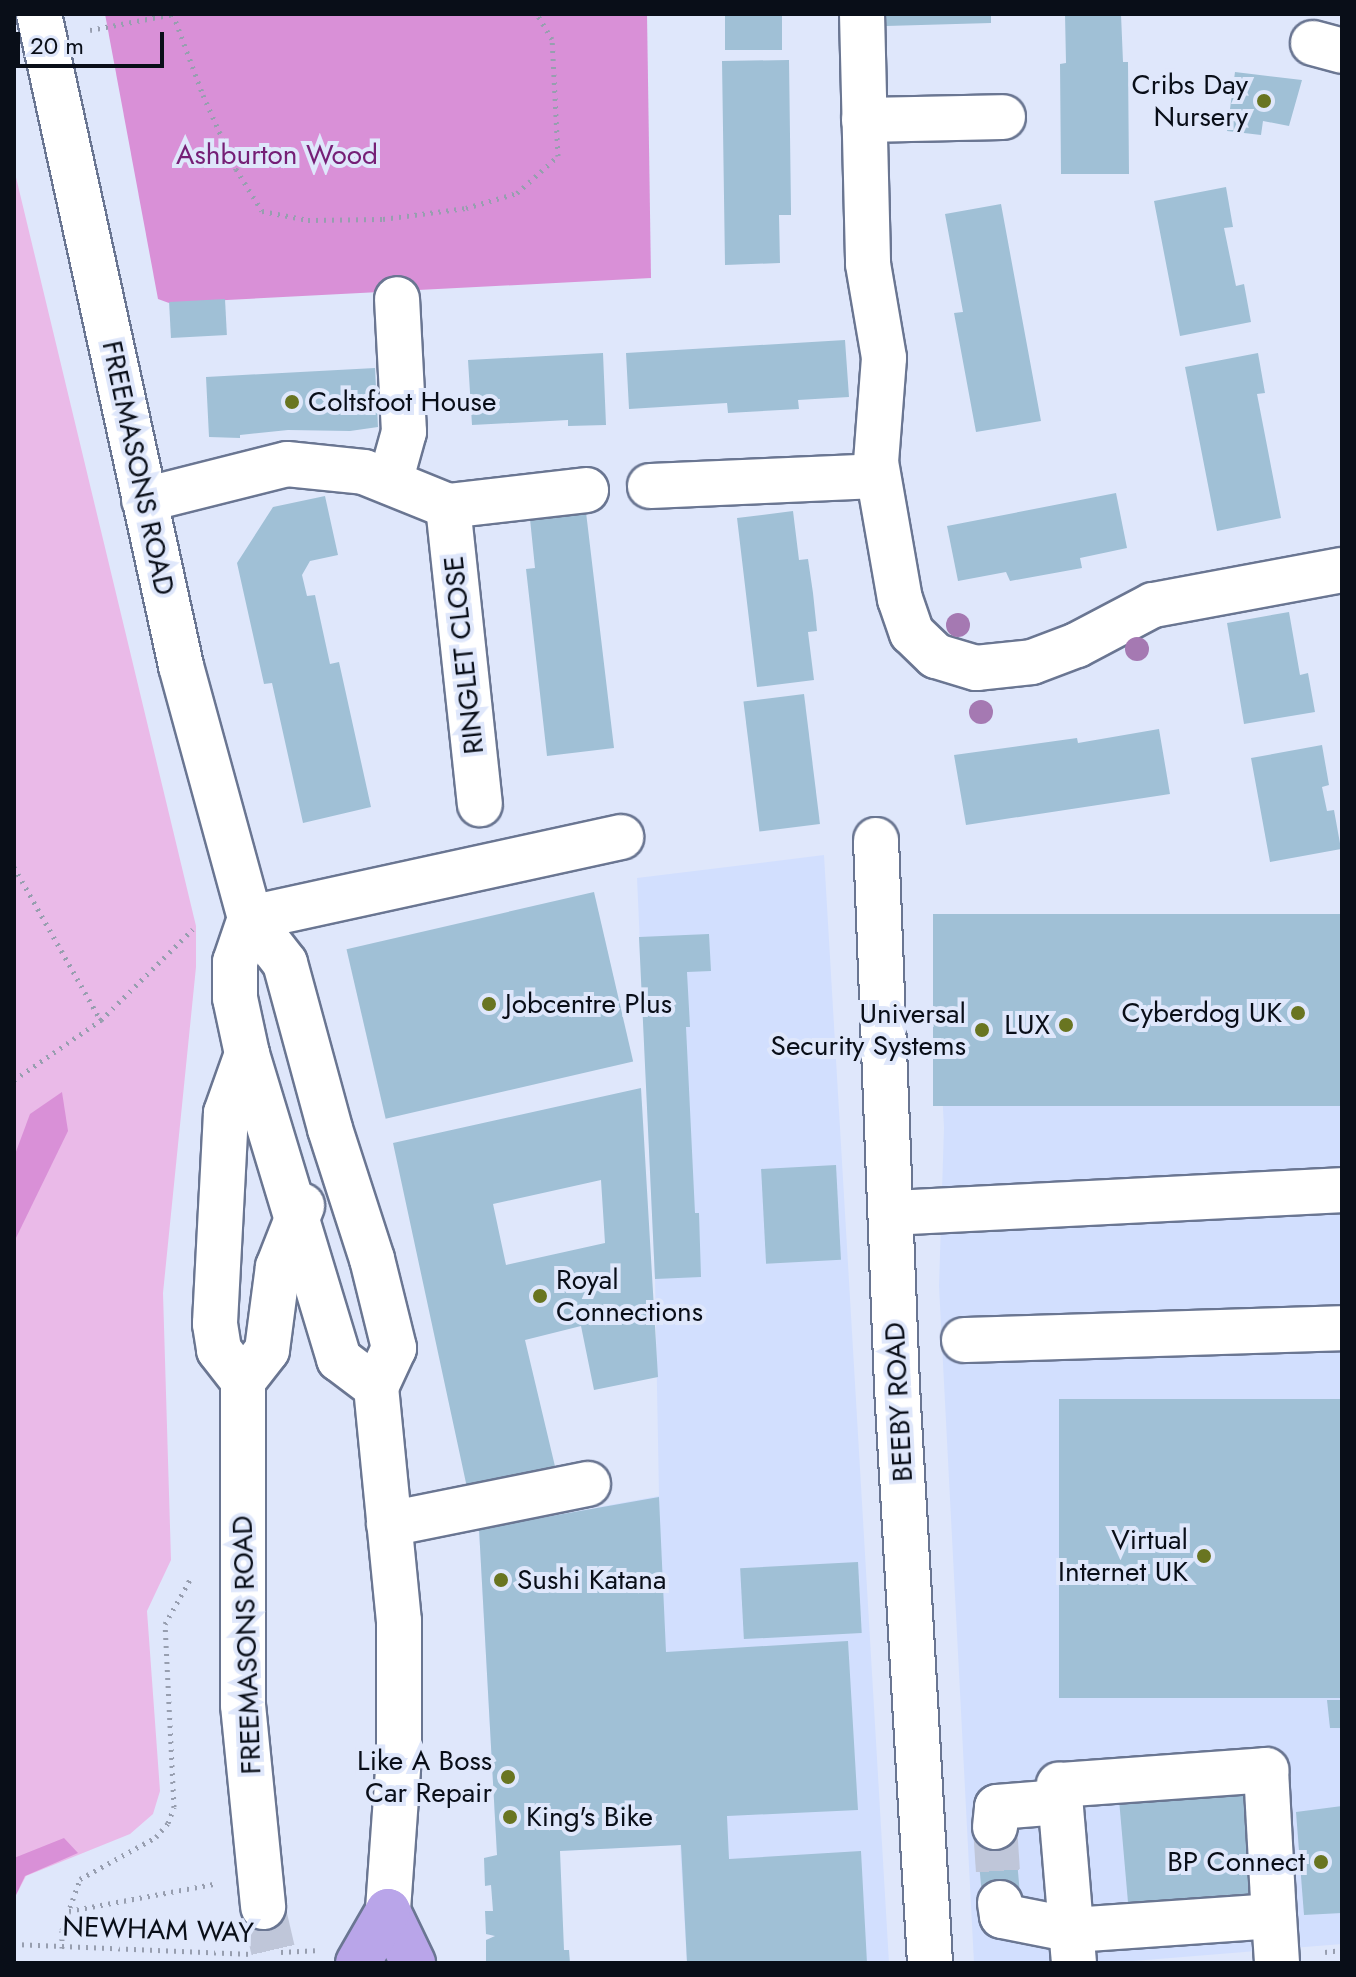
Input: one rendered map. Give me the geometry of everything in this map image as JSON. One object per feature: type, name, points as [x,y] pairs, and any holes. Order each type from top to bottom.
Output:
[{"type":"highway","points":[[358,1963],[388,1911]]},
{"type":"highway","points":[[388,1911],[413,1963]]},
{"type":"street","points":[[862,14],[868,264],[884,358],[877,476],[900,599],[912,633],[936,656],[976,668],[1032,662],[1077,645],[1153,605],[1342,570]]},
{"type":"street","name":"FREEMASONS ROAD","points":[[46,33],[181,666],[250,918],[285,963],[330,1129],[372,1259],[394,1348],[376,1387]]},
{"type":"street","points":[[864,120],[1003,117]]},
{"type":"street","points":[[390,482],[404,432],[397,299]]},
{"type":"street","points":[[144,500],[287,464],[364,472],[448,506],[586,490]]},
{"type":"street","points":[[650,486],[877,476]]},
{"type":"street","name":"RINGLET CLOSE","points":[[448,506],[480,804]]},
{"type":"street","points":[[388,1911],[399,1756],[399,1621],[376,1387],[339,1359],[247,1054],[235,998],[235,962],[250,918],[621,837]]},
{"type":"street","name":"BEEBY ROAD","points":[[876,840],[891,1213],[930,1963]]},
{"type":"street","points":[[247,1054],[226,1113],[215,1311],[219,1350],[243,1381],[267,1350],[278,1267],[330,1129]]},
{"type":"street","points":[[891,1213],[1342,1190]]},
{"type":"street","points":[[964,1340],[1342,1328]]},
{"type":"street","name":"FREEMASONS ROAD","points":[[243,1381],[243,1705],[263,1907]]},
{"type":"street","points":[[389,1524],[588,1484]]},
{"type":"street","points":[[1073,1947],[1059,1785],[1266,1770],[1277,1963]]},
{"type":"street","points":[[995,1827],[997,1807],[1060,1802]]},
{"type":"street","points":[[1000,1903],[1002,1916],[1073,1947],[1274,1916]]},
{"type":"path","points":[[46,33],[173,14],[203,95],[236,169],[262,211],[308,220],[383,219],[452,210],[517,193],[558,156],[552,39],[537,14]]},
{"type":"path","points":[[14,867],[101,1020]]},
{"type":"path","points":[[14,1080],[101,1020],[196,926]]},
{"type":"path","points":[[62,1948],[62,1930],[80,1879],[156,1837],[168,1823],[174,1807],[165,1624],[192,1576]]},
{"type":"path","points":[[69,1911],[218,1884]]},
{"type":"path","name":"NEWHAM WAY","points":[[14,1944],[255,1954]]},
{"type":"path","name":"NEWHAM WAY","points":[[270,1953],[302,1951]]},
{"type":"shaded area","points":[[14,169],[196,926],[196,967],[163,1293],[171,1560],[147,1611],[160,1791],[153,1814],[130,1834],[26,1876],[14,1899]]},
{"type":"shaded area","points":[[824,855],[889,1963],[687,1963],[680,1845],[497,1854],[479,1529],[659,1496],[655,1279],[637,878]]},
{"type":"shaded area","points":[[1342,914],[1342,1944],[1109,1963],[974,1963],[939,1286],[944,1128],[934,935]]},
{"type":"green space","name":"Ashburton Wood","points":[[105,14],[647,14],[651,278],[169,303],[158,299]]},
{"type":"green space","points":[[62,1092],[68,1131],[14,1242],[14,1157],[30,1114]]},
{"type":"green space","points":[[64,1838],[78,1853],[25,1876],[14,1899],[14,1858]]},
{"type":"building","points":[[725,14],[782,14],[782,50],[725,50]]},
{"type":"building","points":[[886,14],[991,14],[991,23],[886,26]]},
{"type":"building","points":[[1065,14],[1121,14],[1123,62],[1128,62],[1129,174],[1061,174],[1060,64],[1066,63]]},
{"type":"building","points":[[789,60],[791,215],[779,215],[780,263],[725,265],[722,61]]},
{"type":"building","name":"Cribs Day Nursery","points":[[1235,72],[1302,80],[1289,126],[1263,121],[1261,135],[1227,131]]},
{"type":"building","points":[[1226,187],[1233,227],[1224,228],[1236,286],[1244,284],[1251,322],[1180,336],[1154,201]]},
{"type":"building","points":[[1001,204],[1041,421],[976,432],[954,313],[963,312],[945,214]]},
{"type":"building","points":[[225,299],[227,335],[171,338],[169,302]]},
{"type":"building","points":[[845,340],[849,397],[798,400],[799,409],[728,413],[727,403],[629,409],[626,353]]},
{"type":"building","points":[[603,353],[606,425],[568,426],[568,420],[472,425],[468,360]]},
{"type":"building","points":[[1258,353],[1265,393],[1257,394],[1281,518],[1217,531],[1185,367]]},
{"type":"building","name":"Coltsfoot House","points":[[375,368],[378,427],[350,431],[288,430],[240,435],[240,438],[209,437],[206,377]]},
{"type":"building","points":[[1116,493],[1127,548],[1080,558],[1082,568],[1010,581],[1006,572],[958,581],[947,526]]},
{"type":"building","points":[[325,496],[338,555],[310,561],[302,575],[307,596],[315,595],[330,664],[339,662],[371,807],[303,823],[272,683],[264,684],[237,563],[273,507]]},
{"type":"building","points":[[793,511],[799,560],[808,559],[813,593],[817,631],[808,632],[814,680],[757,687],[737,518]]},
{"type":"building","points":[[586,512],[614,748],[547,756],[526,569],[535,568],[530,519]]},
{"type":"building","points":[[1289,612],[1300,675],[1308,673],[1315,712],[1244,724],[1227,623]]},
{"type":"building","points":[[804,694],[820,824],[759,831],[743,701]]},
{"type":"building","points":[[1159,729],[1170,794],[966,825],[954,755],[1077,738],[1078,743]]},
{"type":"building","points":[[1322,745],[1329,785],[1322,787],[1327,811],[1334,810],[1341,849],[1270,862],[1251,758]]},
{"type":"building","name":"Jobcentre Plus","points":[[594,892],[633,1062],[386,1119],[347,949]]},
{"type":"building","points":[[933,914],[1342,914],[1342,1106],[933,1106]]},
{"type":"building","points":[[709,934],[711,971],[687,972],[690,1027],[686,1027],[701,1277],[655,1279],[639,937]]},
{"type":"building","name":"Royal Connections","points":[[641,1088],[658,1377],[594,1390],[581,1326],[525,1340],[558,1479],[469,1497],[393,1143]],"holes":[[[601,1180],[605,1243],[506,1265],[493,1204]]]},
{"type":"building","points":[[836,1165],[841,1260],[766,1264],[761,1169]]},
{"type":"building","name":"Virtual Internet UK","points":[[1059,1399],[1342,1399],[1342,1698],[1059,1698]]},
{"type":"building","points":[[659,1497],[666,1652],[848,1641],[858,1810],[727,1816],[729,1859],[861,1851],[867,1963],[687,1963],[681,1845],[560,1851],[564,1950],[569,1950],[570,1963],[486,1963],[486,1940],[495,1936],[486,1934],[485,1911],[493,1911],[491,1885],[485,1886],[484,1858],[497,1855],[479,1529]]},
{"type":"building","points":[[858,1562],[862,1633],[744,1639],[740,1568]]},
{"type":"building","points":[[1327,1700],[1342,1700],[1342,1728],[1330,1728]]},
{"type":"building","points":[[1243,1748],[1258,1924],[1131,1935],[1115,1759]]},
{"type":"building","name":"BP Connect","points":[[1342,1806],[1342,1913],[1304,1915],[1296,1812]]},
{"type":"building","points":[[1014,1826],[1021,1901],[983,1904],[976,1829]]},
{"type":"tunnel","points":[[995,1827],[1000,1903]]},
{"type":"tunnel","points":[[263,1907],[276,1963]]},
{"type":"place","name":"Cribs Day Nursery","points":[[1264,101]]},
{"type":"place","name":"Coltsfoot House","points":[[292,402]]},
{"type":"place","name":"Jobcentre Plus","points":[[489,1004]]},
{"type":"place","name":"Cyberdog UK","points":[[1298,1013]]},
{"type":"place","name":"LUX","points":[[1066,1025]]},
{"type":"place","name":"Universal Security Systems","points":[[982,1030]]},
{"type":"place","name":"Royal Connections","points":[[540,1296]]},
{"type":"place","name":"Virtual Internet UK","points":[[1204,1556]]},
{"type":"place","name":"Sushi Katana","points":[[501,1580]]},
{"type":"place","name":"Like A Boss Car Repair","points":[[508,1777]]},
{"type":"place","name":"King's Bike","points":[[510,1817]]},
{"type":"place","name":"BP Connect","points":[[1321,1862]]}]
